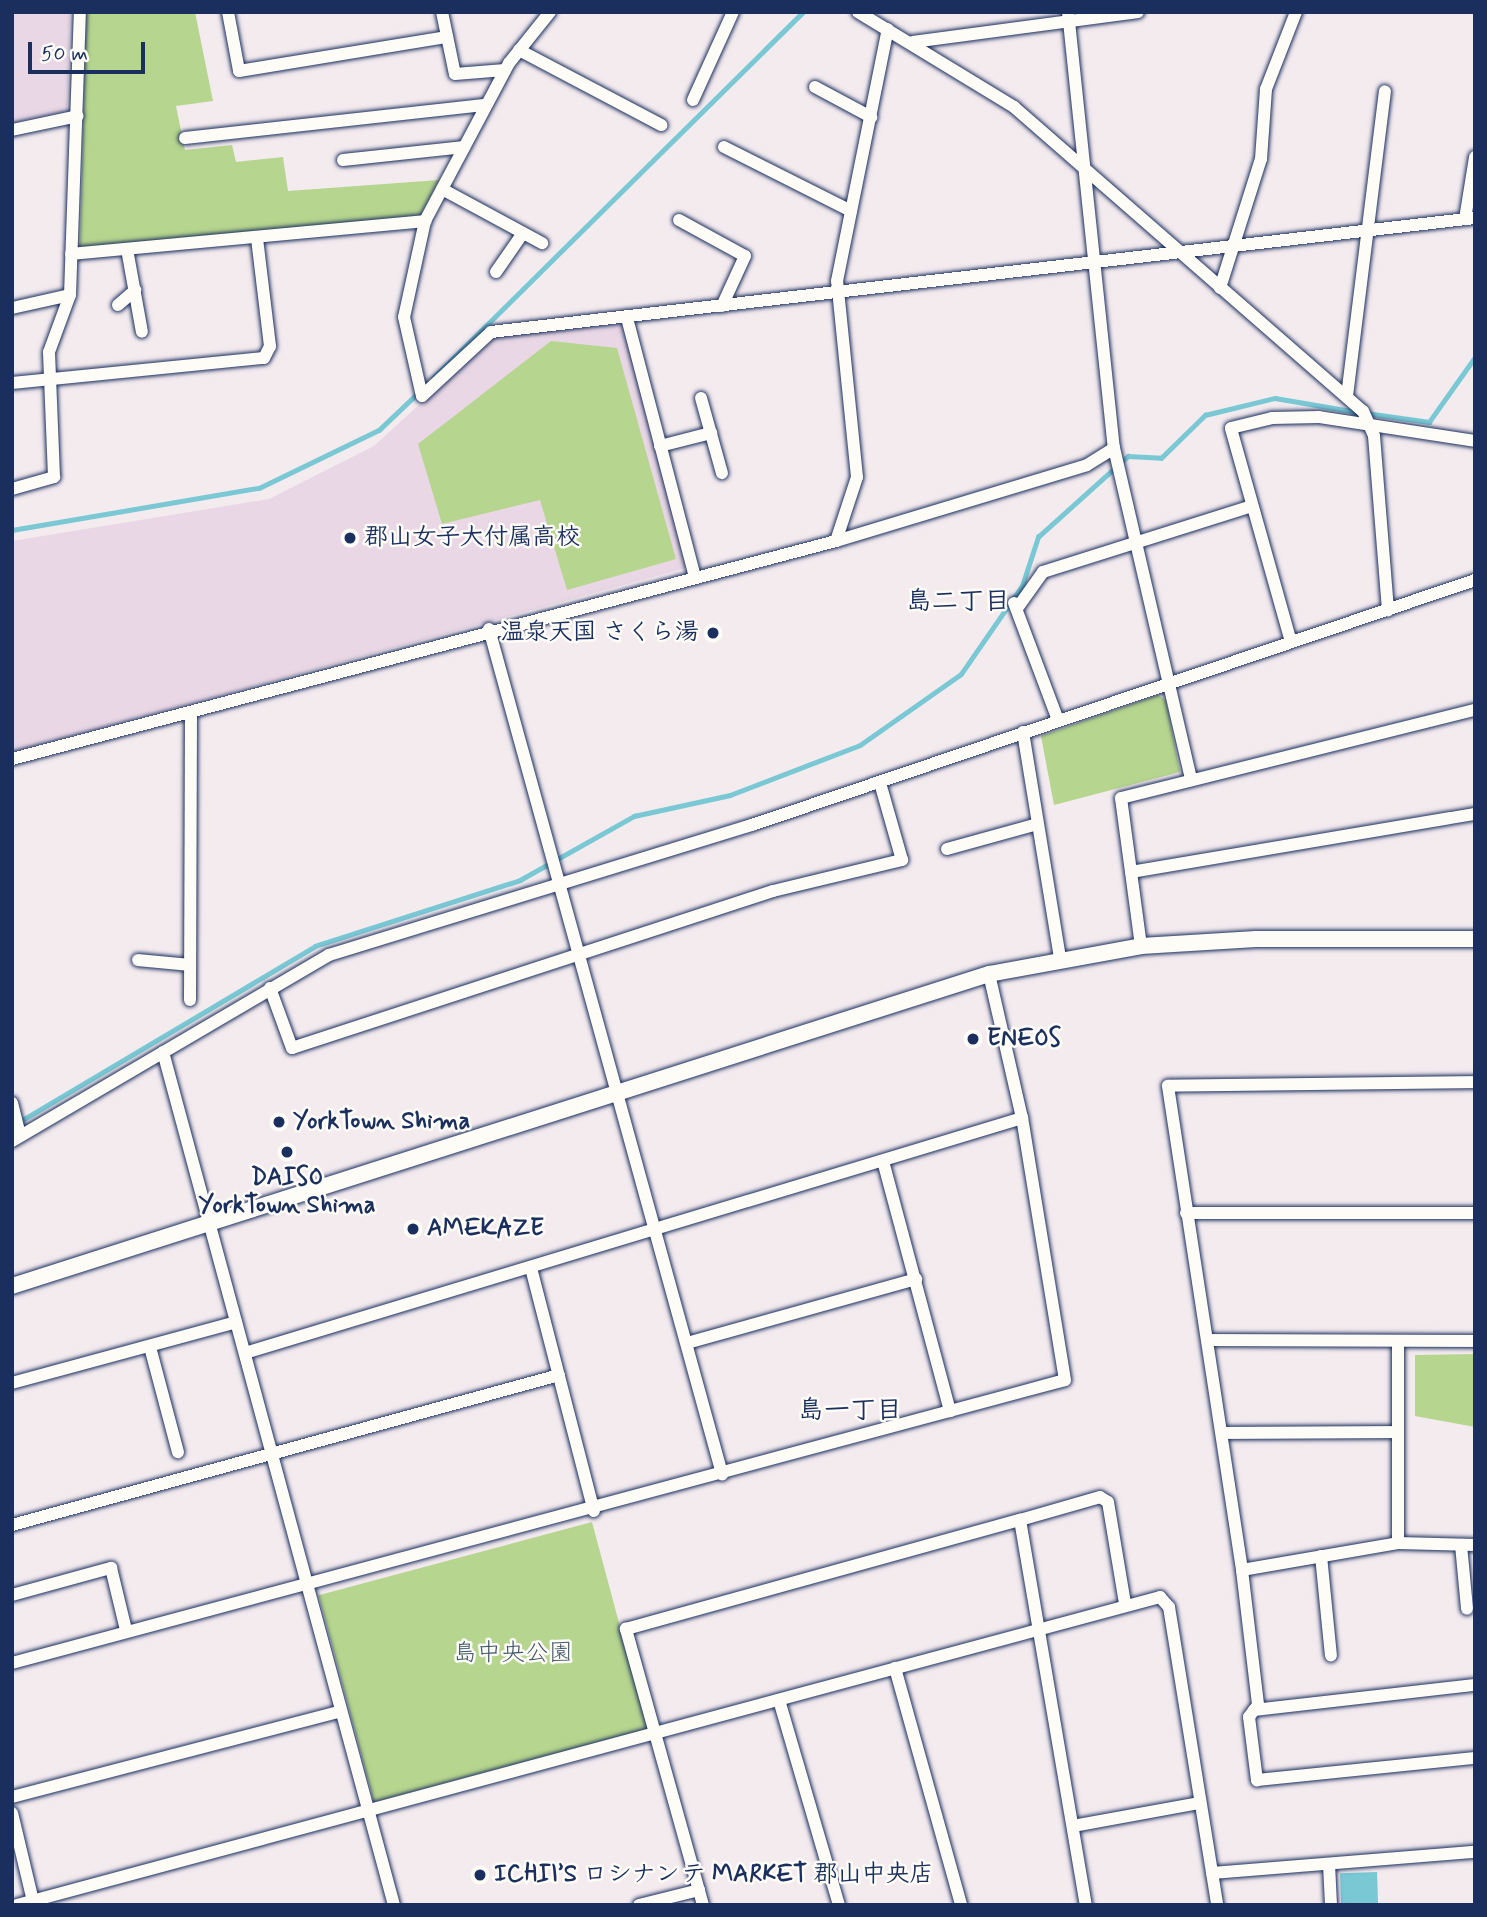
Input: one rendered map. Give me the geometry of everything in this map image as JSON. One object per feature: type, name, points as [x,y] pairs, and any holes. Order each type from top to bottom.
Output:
[{"type":"street","points":[[12,489],[54,477],[49,352],[70,295],[80,12]]},
{"type":"street","points":[[228,12],[239,71],[447,37]]},
{"type":"street","points":[[442,12],[454,74],[505,70]]},
{"type":"street","points":[[550,12],[505,70],[425,221],[404,317],[422,396],[491,332],[1470,218],[1475,157]]},
{"type":"street","points":[[913,42],[1068,16],[1138,12]]},
{"type":"street","points":[[1220,288],[1261,159],[1266,89],[1296,12]]},
{"type":"street","points":[[862,13],[984,84],[1347,396],[1370,428],[1388,610]]},
{"type":"street","points":[[693,100],[728,14]]},
{"type":"street","points":[[1068,16],[1114,448],[1191,780]]},
{"type":"street","points":[[836,541],[857,477],[838,291],[851,211],[888,29]]},
{"type":"street","points":[[519,50],[662,125]]},
{"type":"street","points":[[815,87],[871,117]]},
{"type":"street","points":[[1347,396],[1385,91]]},
{"type":"street","points":[[185,138],[486,106]]},
{"type":"street","points":[[12,130],[78,116]]},
{"type":"street","points":[[724,147],[851,211]]},
{"type":"street","points":[[343,160],[464,148]]},
{"type":"street","points":[[442,189],[542,243]]},
{"type":"street","points":[[678,220],[745,256],[722,306]]},
{"type":"street","points":[[71,254],[425,221]]},
{"type":"street","points":[[496,272],[523,233]]},
{"type":"street","points":[[12,383],[264,358],[270,346],[257,237]]},
{"type":"street","points":[[127,249],[142,332]]},
{"type":"street","points":[[118,305],[135,289]]},
{"type":"street","points":[[12,308],[70,295]]},
{"type":"street","points":[[627,317],[694,574]]},
{"type":"street","points":[[701,398],[722,473]]},
{"type":"street","points":[[1291,642],[1229,434],[1235,424],[1320,417],[1370,428],[1475,441]]},
{"type":"street","points":[[660,446],[711,433]]},
{"type":"street","points":[[12,759],[191,714],[694,574],[836,541],[1087,465],[1114,448]]},
{"type":"street","points":[[1058,720],[1016,604],[1043,572],[1252,506]]},
{"type":"street","points":[[12,1103],[16,1139],[329,955],[559,887],[880,783],[1058,720],[1475,580]]},
{"type":"street","points":[[489,629],[559,887],[620,1092],[654,1229],[722,1474]]},
{"type":"street","points":[[1141,946],[1121,798],[1475,710]]},
{"type":"street","points":[[190,1000],[191,714]]},
{"type":"street","points":[[1023,732],[1060,958]]},
{"type":"street","points":[[270,988],[292,1048],[581,958],[773,891],[902,860],[880,783]]},
{"type":"street","points":[[1131,872],[1475,814]]},
{"type":"street","points":[[947,849],[1038,824]]},
{"type":"street","points":[[12,1286],[989,974],[1060,958],[1141,946],[1256,939],[1475,939]]},
{"type":"street","points":[[138,960],[190,965]]},
{"type":"street","points":[[12,1663],[126,1630],[594,1511],[1065,1380],[1022,1118],[989,974]]},
{"type":"street","points":[[163,1052],[208,1225],[309,1585],[338,1712],[369,1809],[394,1905]]},
{"type":"street","points":[[1475,1082],[1168,1086],[1242,1570],[1254,1710],[1249,1717],[1257,1780],[1475,1758]]},
{"type":"street","points":[[245,1353],[1022,1118]]},
{"type":"street","points":[[883,1160],[950,1411]]},
{"type":"street","points":[[1186,1213],[1475,1213]]},
{"type":"street","points":[[531,1268],[594,1511]]},
{"type":"street","points":[[687,1343],[916,1279]]},
{"type":"street","points":[[12,1383],[236,1322]]},
{"type":"street","points":[[1208,1340],[1475,1341]]},
{"type":"street","points":[[1398,1341],[1398,1543]]},
{"type":"street","points":[[150,1347],[178,1452]]},
{"type":"street","points":[[12,1525],[559,1375]]},
{"type":"street","points":[[1222,1433],[1398,1432]]},
{"type":"street","points":[[703,1905],[626,1629],[1100,1497],[1108,1502],[1125,1604]]},
{"type":"street","points":[[1020,1520],[1086,1905]]},
{"type":"street","points":[[1242,1570],[1398,1543],[1475,1545]]},
{"type":"street","points":[[1461,1545],[1467,1609]]},
{"type":"street","points":[[1321,1556],[1331,1656]]},
{"type":"street","points":[[12,1595],[111,1568],[126,1630]]},
{"type":"street","points":[[17,1905],[33,1903],[1125,1604],[1160,1597],[1169,1607],[1217,1905]]},
{"type":"street","points":[[895,1668],[961,1905]]},
{"type":"street","points":[[1254,1710],[1475,1685]]},
{"type":"street","points":[[779,1700],[839,1905]]},
{"type":"street","points":[[12,1797],[338,1712]]},
{"type":"street","points":[[1073,1826],[1200,1803]]},
{"type":"street","points":[[12,1813],[33,1903]]},
{"type":"street","points":[[1212,1873],[1475,1852]]},
{"type":"street","points":[[1329,1864],[1331,1905]]},
{"type":"street","points":[[639,1905],[699,1890]]},
{"type":"shaded area","points":[[12,12],[70,12],[67,111],[12,123]]},
{"type":"shaded area","name":"郡山女子大付属高校","points":[[623,323],[686,568],[12,752],[12,541],[269,499],[374,446],[494,336]]},
{"type":"green space","points":[[86,12],[195,12],[213,101],[176,106],[185,150],[232,145],[236,162],[283,157],[288,191],[439,180],[419,218],[80,248]]},
{"type":"green space","points":[[551,341],[617,348],[676,559],[567,590],[540,500],[442,524],[418,444]]},
{"type":"green space","points":[[1158,695],[1166,700],[1180,772],[1054,805],[1041,736]]},
{"type":"green space","points":[[1475,1354],[1475,1427],[1415,1416],[1415,1355]]},
{"type":"green space","name":"島中央公園","points":[[592,1522],[647,1729],[374,1802],[319,1595]]},
{"type":"water","points":[[1377,1872],[1378,1905],[1341,1905],[1340,1873]]},
{"type":"waterway","points":[[433,378],[803,12]]},
{"type":"waterway","points":[[1366,413],[1429,422],[1475,357]]},
{"type":"waterway","points":[[12,530],[259,488],[379,430],[420,391]]},
{"type":"waterway","points":[[19,1122],[315,946],[520,880],[634,816],[730,795],[860,745],[961,674],[1022,586],[1038,537],[1128,456],[1161,458],[1205,415],[1275,398],[1357,412]]},
{"type":"place","name":"郡山女子大付属高校","points":[[350,538]]},
{"type":"place","name":"温泉天国 さくら湯","points":[[713,633]]},
{"type":"place","name":"ENEOS","points":[[973,1039]]},
{"type":"place","name":"YorkTown Shima","points":[[279,1122]]},
{"type":"place","name":"DAISO YorkTown Shima","points":[[287,1152]]},
{"type":"place","name":"AMEKAZE","points":[[413,1229]]},
{"type":"place","name":"ICHII’S ロシナンテ MARKET 郡山中央店","points":[[480,1875]]},
{"type":"district","name":"島二丁目","points":[[958,603]]},
{"type":"district","name":"島一丁目","points":[[850,1412]]}]
